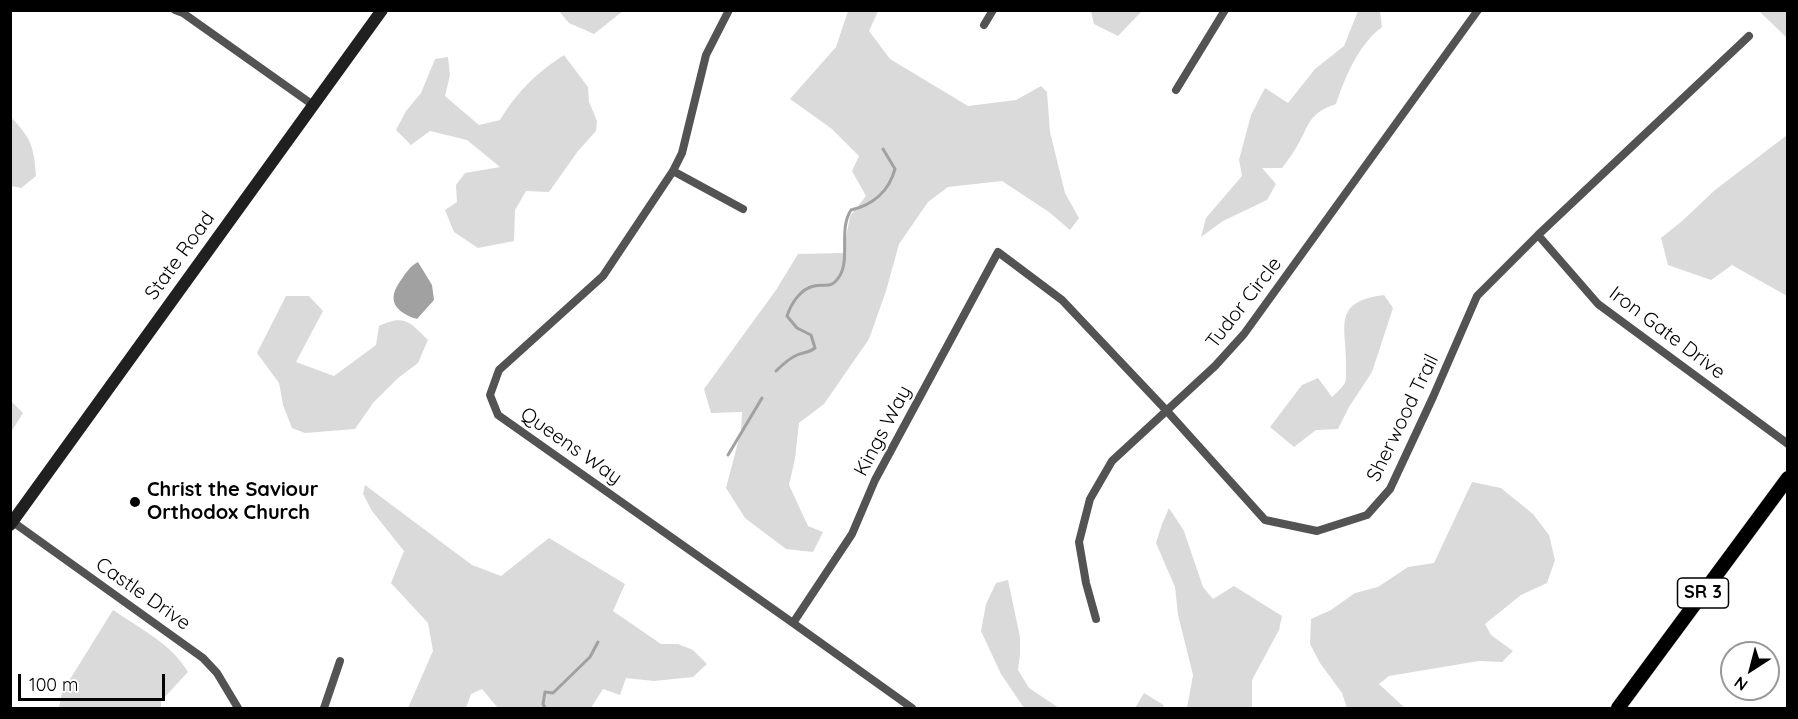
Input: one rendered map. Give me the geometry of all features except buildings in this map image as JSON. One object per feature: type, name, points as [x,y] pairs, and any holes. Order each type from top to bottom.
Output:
[{"type":"main road","name":"State Road","points":[[12,523],[382,10]]},
{"type":"main road","name":"SR 3","points":[[1617,708],[1788,478]]},
{"type":"street","points":[[175,10],[183,13],[314,105]]},
{"type":"street","name":"Queens Way","points":[[729,10],[706,55],[682,153],[673,171],[603,276],[499,370],[490,396],[498,415],[794,622],[912,708]]},
{"type":"street","points":[[984,25],[993,10]]},
{"type":"street","points":[[1176,90],[1225,10]]},
{"type":"street","name":"Tudor Circle","points":[[1096,619],[1086,583],[1079,542],[1090,499],[1112,461],[1215,366],[1244,334],[1478,10]]},
{"type":"street","name":"Sherwood Trail","points":[[998,252],[1062,300],[1166,410],[1265,520],[1317,531],[1367,515],[1390,489],[1477,296],[1538,235],[1749,36]]},
{"type":"street","points":[[673,171],[743,208]]},
{"type":"street","name":"Iron Gate Drive","points":[[1538,235],[1598,304],[1788,444]]},
{"type":"street","name":"Kings Way","points":[[794,622],[852,534],[875,480],[998,252]]},
{"type":"street","name":"Castle Drive","points":[[12,523],[203,657],[218,673],[238,708]]},
{"type":"street","points":[[324,708],[340,661]]},
{"type":"shaded area","points":[[1091,10],[1142,11],[1118,36],[1094,24]]},
{"type":"shaded area","points":[[559,11],[623,11],[594,34],[569,23]]},
{"type":"shaded area","points":[[848,11],[878,11],[869,31],[890,59],[968,106],[1016,100],[1041,86],[1047,92],[1050,132],[1065,193],[1079,218],[1070,230],[1049,212],[1002,181],[948,187],[928,202],[899,244],[869,339],[824,404],[799,423],[789,485],[808,526],[823,532],[813,552],[786,549],[745,518],[726,488],[741,431],[742,412],[711,413],[704,389],[776,290],[798,254],[843,253],[850,216],[866,196],[852,171],[859,156],[832,129],[790,99],[836,47]]},
{"type":"shaded area","points":[[1358,11],[1380,11],[1382,27],[1366,42],[1348,72],[1336,104],[1314,116],[1282,168],[1262,168],[1276,184],[1267,200],[1223,221],[1201,237],[1206,218],[1242,176],[1239,160],[1251,115],[1265,88],[1288,103],[1315,69],[1344,46]]},
{"type":"shaded area","points":[[1759,11],[1787,11],[1787,38]]},
{"type":"shaded area","points":[[564,55],[588,87],[589,102],[597,121],[596,131],[578,151],[549,192],[526,191],[515,210],[514,241],[478,248],[454,232],[445,210],[457,202],[456,185],[465,173],[500,167],[467,140],[430,131],[411,145],[396,130],[406,111],[421,93],[435,59],[448,57],[450,75],[445,96],[479,125],[500,120],[528,84]]},
{"type":"shaded area","points":[[10,116],[23,130],[34,157],[36,176],[21,188],[11,186]]},
{"type":"shaded area","points":[[1787,135],[1787,296],[1732,265],[1711,280],[1668,265],[1661,238],[1715,190]]},
{"type":"shaded area","points":[[418,262],[432,285],[434,300],[417,319],[398,309],[394,294],[396,287],[410,268]]},
{"type":"shaded area","points":[[1384,295],[1393,308],[1372,372],[1349,407],[1338,429],[1316,430],[1294,447],[1270,427],[1302,385],[1318,378],[1332,397],[1342,387],[1346,378],[1344,330],[1348,311],[1355,304]]},
{"type":"shaded area","points":[[286,296],[309,296],[323,311],[296,362],[334,376],[376,345],[379,326],[388,322],[401,320],[411,324],[428,340],[418,363],[398,378],[373,403],[355,429],[305,433],[292,428],[283,405],[279,383],[257,353]]},
{"type":"shaded area","points":[[11,401],[23,413],[11,432]]},
{"type":"shaded area","points":[[1472,482],[1501,488],[1533,514],[1549,535],[1555,560],[1547,583],[1521,595],[1485,624],[1491,635],[1513,651],[1502,662],[1479,661],[1389,676],[1379,684],[1405,708],[1347,708],[1342,693],[1320,663],[1310,644],[1311,619],[1331,610],[1355,593],[1378,587],[1408,567],[1434,563]]},
{"type":"shaded area","points":[[365,485],[472,565],[501,576],[549,538],[625,584],[613,611],[661,644],[678,644],[693,650],[707,664],[693,677],[654,681],[626,678],[620,695],[603,689],[591,708],[498,708],[482,689],[471,694],[466,708],[408,708],[433,651],[428,623],[391,583],[404,551],[372,511],[363,494]]},
{"type":"shaded area","points":[[1169,508],[1184,531],[1203,587],[1213,599],[1234,586],[1282,616],[1279,630],[1252,680],[1252,708],[1187,708],[1193,675],[1178,615],[1175,587],[1156,543]]},
{"type":"shaded area","points":[[1008,580],[1020,637],[1018,670],[1029,688],[1059,708],[1024,708],[1001,674],[981,631],[986,604],[996,583]]},
{"type":"shaded area","points":[[113,610],[164,645],[188,672],[161,701],[161,708],[59,708],[62,692]]},
{"type":"shaded area","points":[[1144,693],[1162,704],[1165,708],[1135,708]]},
{"type":"waterway","points":[[776,371],[791,358],[815,348],[811,335],[797,328],[787,316],[794,302],[804,290],[814,286],[830,285],[839,277],[844,262],[845,226],[851,210],[866,205],[879,196],[889,184],[895,169],[883,149]]},
{"type":"waterway","points":[[728,455],[762,398]]},
{"type":"waterway","points":[[545,708],[543,704],[545,692],[553,693],[590,657],[598,642]]},
{"type":"place","name":"Christ the Saviour Orthodox Church","points":[[135,502]]}]
